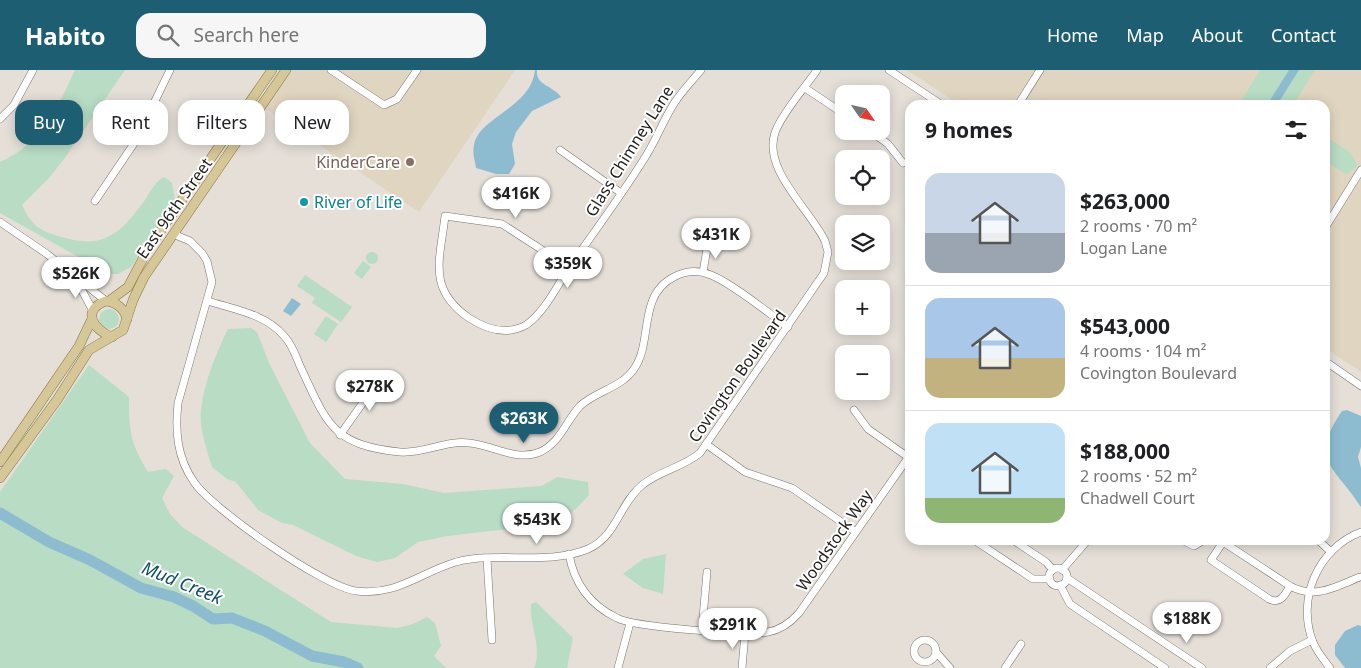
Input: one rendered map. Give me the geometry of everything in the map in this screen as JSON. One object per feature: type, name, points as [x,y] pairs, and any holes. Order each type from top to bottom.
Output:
[{"type":"main road","name":"East 96th Street","points":[[0,462],[79,346],[98,305],[108,301],[128,287],[143,257],[272,70]]},
{"type":"main road","name":"East 96th Street","points":[[0,478],[57,400],[89,350],[123,330],[140,284],[286,70]]},
{"type":"main road","points":[[173,234],[171,226],[186,203],[195,180]]},
{"type":"main road","points":[[108,301],[124,311],[127,319]]},
{"type":"main road","points":[[92,315],[99,331],[112,337]]},
{"type":"street","points":[[0,119],[14,105],[32,70]]},
{"type":"street","points":[[95,201],[135,142],[170,70]]},
{"type":"street","points":[[331,70],[384,105],[397,99],[417,70]]},
{"type":"street","name":"Glass Chimney Lane","points":[[570,268],[502,224],[445,216],[439,271],[444,293],[455,308],[486,327],[507,331],[526,324],[538,313],[570,268],[645,158],[676,100],[701,70]]},
{"type":"street","name":"Covington Boulevard","points":[[173,234],[196,245],[207,261],[212,282],[208,302],[180,395],[176,419],[177,441],[184,462],[193,482],[205,497],[319,577],[340,588],[354,591],[382,592],[394,589],[456,562],[569,554],[589,548],[601,540],[642,485],[685,464],[700,453],[824,273],[828,252],[820,231],[777,168],[774,159],[773,139],[776,129],[817,70]]},
{"type":"street","points":[[889,70],[934,100]]},
{"type":"street","points":[[1021,100],[1040,70]]},
{"type":"street","points":[[805,88],[835,108]]},
{"type":"street","points":[[882,140],[903,163]]},
{"type":"street","points":[[560,150],[621,193]]},
{"type":"street","points":[[1330,220],[1361,170]]},
{"type":"street","points":[[0,222],[47,254],[75,278],[108,301]]},
{"type":"street","points":[[180,224],[184,238]]},
{"type":"street","points":[[703,272],[708,243]]},
{"type":"street","points":[[208,302],[263,320],[284,336],[327,422],[340,435],[361,445],[398,452],[411,452],[465,442],[518,455],[530,455],[543,450],[555,442],[581,405],[626,378],[635,368],[651,304],[659,288],[680,274],[703,272],[720,280],[788,327]]},
{"type":"street","points":[[75,278],[88,298],[92,315]]},
{"type":"street","points":[[1330,364],[1361,386]]},
{"type":"street","points":[[340,435],[380,377]]},
{"type":"street","points":[[854,410],[868,429],[905,453]]},
{"type":"street","points":[[706,444],[745,472],[792,488],[856,532]]},
{"type":"street","name":"Woodstock Way","points":[[569,554],[575,576],[586,595],[608,613],[630,623],[745,633],[768,632],[779,629],[794,619],[905,462]]},
{"type":"street","points":[[1330,668],[1312,640],[1307,616],[1309,592],[1318,568],[1331,552],[1347,539],[1361,532]]},
{"type":"street","points":[[982,545],[1033,579],[1050,579]]},
{"type":"street","points":[[1020,545],[1046,562],[1053,570],[1062,570],[1084,545]]},
{"type":"street","points":[[1220,545],[1211,560],[1269,599],[1275,601],[1280,599],[1290,586]]},
{"type":"street","points":[[1228,545],[1290,586],[1309,592],[1320,593],[1360,577]]},
{"type":"street","points":[[1323,545],[1331,552]]},
{"type":"street","points":[[487,559],[492,640]]},
{"type":"street","points":[[1053,570],[1050,579],[1052,584],[1060,585]]},
{"type":"street","points":[[1062,570],[1067,578],[1202,668]]},
{"type":"street","points":[[702,629],[707,572]]},
{"type":"street","points":[[1060,585],[1067,578]]},
{"type":"street","points":[[1060,585],[1070,604],[1165,668]]},
{"type":"street","points":[[618,668],[630,623]]},
{"type":"street","points":[[742,668],[745,633]]},
{"type":"street","points":[[1270,668],[1290,650],[1312,640]]},
{"type":"street","points":[[1005,668],[1021,644]]},
{"type":"street","points":[[936,652],[950,668]]},
{"type":"shaded area","points":[[289,70],[515,70],[419,212],[319,145],[349,145],[349,100],[275,100],[275,115],[265,108],[265,104]]},
{"type":"shaded area","points":[[907,70],[1361,70],[1361,372],[1330,351],[1330,100],[952,100]]},
{"type":"green space","points":[[75,70],[125,70],[104,100],[93,100],[93,117],[83,131],[83,100],[60,100]]},
{"type":"green space","points":[[1260,70],[1315,70],[1296,100],[1242,100]]},
{"type":"green space","points":[[1330,139],[1351,153],[1357,166],[1346,174],[1330,164]]},
{"type":"green space","points":[[74,145],[49,178],[22,205],[29,218],[37,227],[62,237],[89,241],[100,240],[110,236],[128,222],[161,179],[164,177],[172,183],[175,201],[131,267],[118,274],[109,274],[0,213],[0,162],[26,146]]},
{"type":"green space","points":[[370,252],[374,252],[378,258],[374,264],[370,264],[366,260],[366,256]]},
{"type":"green space","points":[[363,261],[371,267],[362,279],[354,273]]},
{"type":"green space","points":[[305,275],[352,307],[341,322],[312,303],[315,298],[297,286]]},
{"type":"green space","points":[[109,309],[116,312],[119,319],[116,326],[109,329],[102,326],[99,319],[102,312]]},
{"type":"green space","points":[[326,316],[338,324],[326,342],[314,334]]},
{"type":"green space","points":[[251,328],[257,332],[269,363],[310,443],[345,479],[403,484],[444,493],[542,486],[557,477],[588,482],[589,495],[556,529],[534,531],[508,529],[447,536],[418,542],[395,558],[377,562],[356,556],[293,525],[282,523],[258,510],[236,482],[227,479],[212,467],[202,431],[201,410],[205,389],[211,368],[228,329]]},
{"type":"green space","points":[[89,365],[129,397],[130,428],[137,453],[148,472],[166,469],[174,476],[162,498],[170,514],[182,527],[331,622],[397,628],[413,624],[427,617],[435,623],[441,646],[434,656],[446,668],[0,668],[0,492]]},
{"type":"green space","points":[[666,554],[663,594],[643,588],[623,574],[643,559]]},
{"type":"green space","points":[[536,602],[573,638],[567,668],[534,668],[537,653],[531,604]]},
{"type":"water","points":[[535,70],[537,70],[539,79],[561,97],[532,111],[516,132],[512,144],[515,164],[509,174],[496,174],[476,168],[473,148],[478,135],[524,94],[531,83]]},
{"type":"water","points":[[1289,70],[1299,70],[1280,100],[1270,100]]},
{"type":"water","points":[[292,298],[301,304],[291,316],[283,311]]},
{"type":"water","points":[[1347,410],[1361,416],[1361,447],[1358,457],[1361,468],[1361,507],[1330,464],[1330,433],[1342,411]]},
{"type":"water","points":[[1358,625],[1361,626],[1361,668],[1345,668],[1335,655],[1335,645],[1345,631]]},
{"type":"waterway","name":"Mud Creek","points":[[0,513],[49,542],[90,560],[141,588],[174,597],[213,619],[232,618],[265,631],[312,656],[344,662],[358,668]]},
{"type":"place","name":"KinderCare","points":[[410,162]]},
{"type":"place","name":"River of Life","points":[[304,202]]}]
